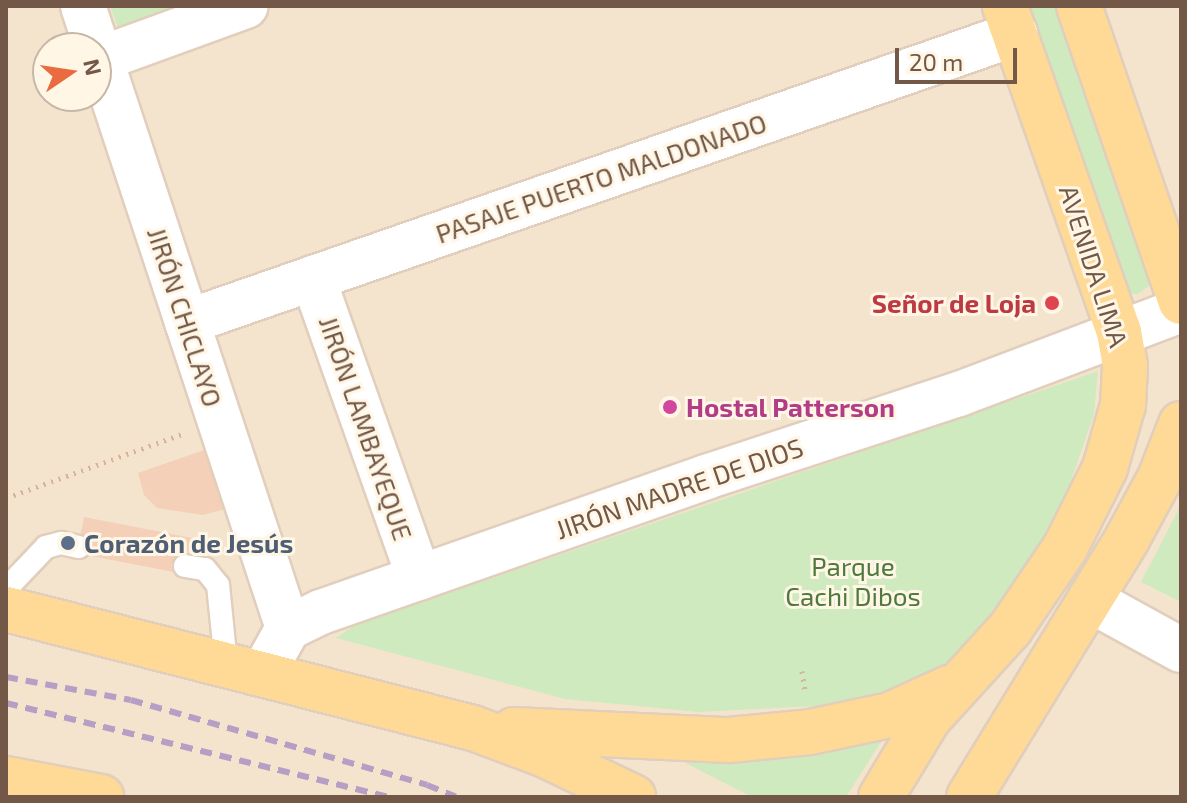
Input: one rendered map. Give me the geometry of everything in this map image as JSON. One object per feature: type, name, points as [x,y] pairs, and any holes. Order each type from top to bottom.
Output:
[{"type":"main road","points":[[1079,6],[1181,302]]},
{"type":"main road","name":"AVENIDA LIMA","points":[[881,797],[928,719],[969,677],[1035,595],[1085,511],[1105,468],[1119,426],[1125,382],[1119,332],[1010,20]]},
{"type":"main road","points":[[969,797],[1090,600],[1160,478],[1181,424]]},
{"type":"main road","points":[[6,609],[473,728],[543,754],[633,797]]},
{"type":"main road","points":[[473,728],[715,740],[797,734],[852,726],[890,715],[969,677]]},
{"type":"main road","points":[[6,779],[101,797]]},
{"type":"street","name":"JIRÓN CHICLAYO","points":[[83,6],[91,32]]},
{"type":"street","points":[[112,55],[246,6]]},
{"type":"street","name":"PASAJE PUERTO MALDONADO","points":[[187,322],[1010,20]]},
{"type":"street","name":"JIRÓN CHICLAYO","points":[[112,95],[288,628]]},
{"type":"street","name":"JIRÓN LAMBAYEQUE","points":[[313,278],[419,578]]},
{"type":"street","name":"JIRÓN MADRE DE DIOS","points":[[288,628],[321,612],[706,477],[959,394],[1181,310]]},
{"type":"street","points":[[1090,600],[1181,650]]},
{"type":"street","points":[[245,668],[288,628]]},
{"type":"lane","points":[[6,589],[46,547],[61,543],[79,547]]},
{"type":"lane","points":[[185,566],[205,569],[218,585],[245,668]]},
{"type":"path","points":[[6,498],[219,420]]},
{"type":"shaded area","points":[[6,6],[1181,6],[1181,797],[6,797]]},
{"type":"green space","points":[[110,6],[211,6],[122,38]]},
{"type":"green space","points":[[1027,6],[1057,6],[1152,284],[1138,294],[1125,294]]},
{"type":"green space","name":"Parque Cachi Dibos","points":[[1098,371],[1094,414],[1061,510],[1002,609],[965,651],[926,679],[859,704],[698,712],[565,699],[336,638],[355,625]]},
{"type":"green space","points":[[1181,505],[1181,602],[1141,582]]},
{"type":"green space","points":[[881,742],[846,797],[752,797],[666,753],[824,750]]},
{"type":"building","points":[[207,449],[229,508],[203,515],[157,508],[144,495],[138,473]]},
{"type":"building","points":[[84,517],[191,538],[184,574],[77,553]]},
{"type":"railway","points":[[6,677],[131,700],[427,785],[456,797]]},
{"type":"railway","points":[[6,703],[390,797]]},
{"type":"place","name":"Señor de Loja","points":[[1052,303]]},
{"type":"place","name":"Hostal Patterson","points":[[670,407]]},
{"type":"place","name":"Corazón de Jesús","points":[[68,543]]}]
